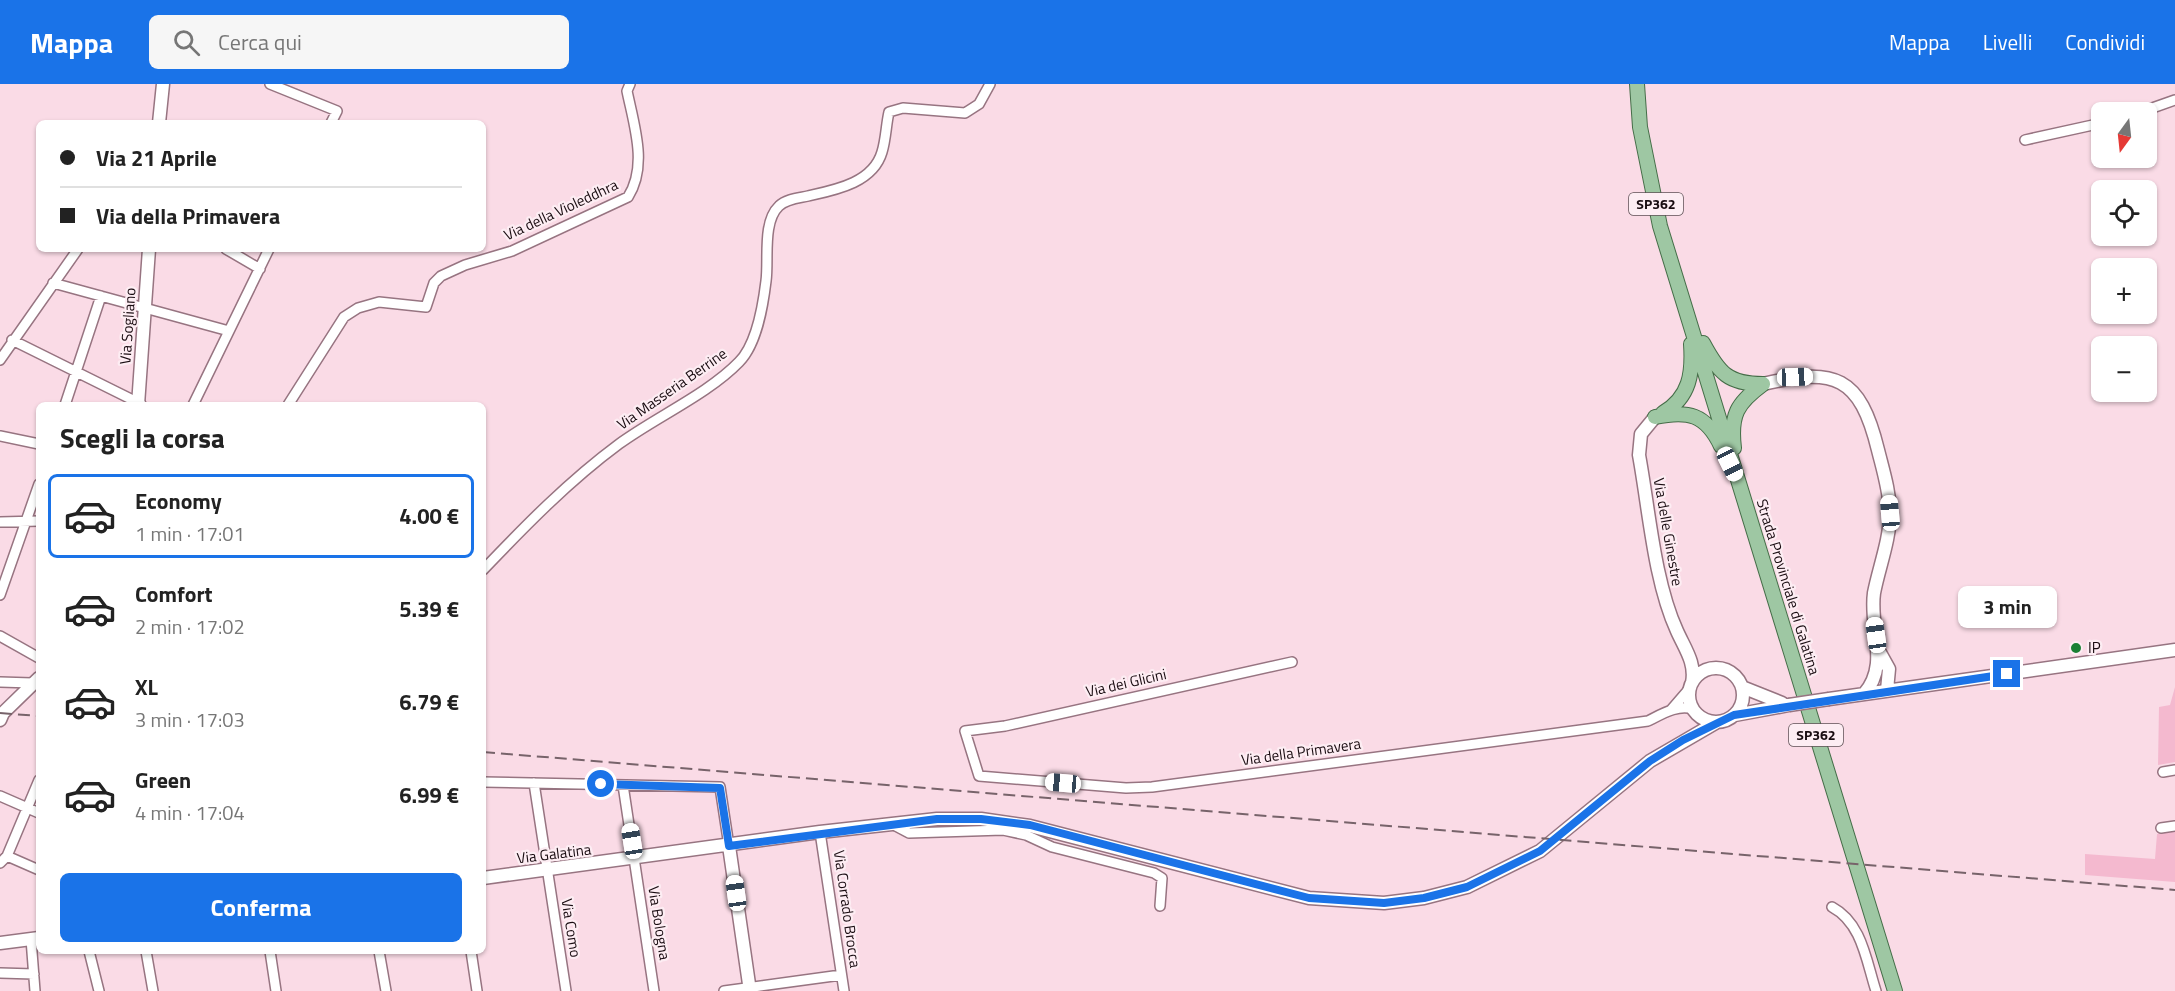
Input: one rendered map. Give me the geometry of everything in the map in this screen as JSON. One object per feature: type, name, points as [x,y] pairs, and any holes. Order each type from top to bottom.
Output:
[{"type":"main road","name":"Strada Provinciale di Galatina","points":[[1637,84],[1640,127],[1660,226],[1895,991]]},
{"type":"main road","points":[[1689,321],[1714,365],[1725,376],[1743,384],[1763,384]]},
{"type":"main road","points":[[1655,417],[1671,408],[1684,394],[1691,376],[1689,321]]},
{"type":"main road","points":[[1738,480],[1732,438],[1733,418],[1746,396],[1763,384]]},
{"type":"main road","points":[[1655,417],[1677,412],[1698,417],[1714,432],[1738,480]]},
{"type":"street","points":[[159,120],[163,84]]},
{"type":"street","points":[[270,84],[337,111],[332,120]]},
{"type":"street","name":"Via della Violeddhra","points":[[290,402],[322,354],[336,326],[358,308],[379,302],[426,307],[434,283],[441,276],[465,265],[512,251],[628,197],[638,176],[627,91],[630,84]]},
{"type":"street","name":"Via Masseria Berrine","points":[[486,567],[544,507],[580,475],[619,444],[702,390],[738,362],[752,338],[761,306],[766,282],[770,229],[779,206],[790,200],[842,189],[866,174],[877,163],[882,152],[889,112],[903,108],[965,113],[979,104],[990,84]]},
{"type":"street","points":[[2157,106],[2175,100]]},
{"type":"street","points":[[2025,140],[2091,125]]},
{"type":"street","points":[[0,360],[76,252]]},
{"type":"street","name":"Via Sogliano","points":[[140,402],[149,252]]},
{"type":"street","points":[[231,252],[260,269]]},
{"type":"street","points":[[194,402],[268,252]]},
{"type":"street","points":[[52,283],[229,331]]},
{"type":"street","points":[[66,402],[101,296]]},
{"type":"street","points":[[12,340],[136,402]]},
{"type":"street","points":[[1763,384],[1795,377],[1820,376],[1835,380],[1850,389],[1862,402],[1871,421],[1888,488],[1890,513],[1874,595],[1878,650],[1887,690]]},
{"type":"street","name":"Via delle Ginestre","points":[[1655,417],[1641,434],[1639,454],[1665,600],[1694,671],[1691,685]]},
{"type":"street","points":[[0,436],[36,443]]},
{"type":"street","points":[[0,595],[36,494]]},
{"type":"street","points":[[0,522],[36,521]]},
{"type":"street","points":[[0,636],[36,656]]},
{"type":"street","points":[[1717,722],[1734,715],[1789,705],[2175,650]]},
{"type":"street","points":[[1688,652],[1715,668],[1729,672],[1742,687],[1767,699],[1789,705]]},
{"type":"street","name":"Via dei Glicini","points":[[965,731],[1005,726],[1292,662]]},
{"type":"street","name":"Via della Primavera","points":[[1671,710],[1699,674],[1715,668]]},
{"type":"street","points":[[1883,671],[1916,686]]},
{"type":"street","points":[[1864,694],[1883,671]]},
{"type":"street","points":[[0,682],[36,680]]},
{"type":"street","points":[[2,717],[36,680]]},
{"type":"street","points":[[1691,685],[1690,698],[1696,712]]},
{"type":"street","points":[[1734,715],[1742,702],[1742,687]]},
{"type":"street","name":"Via della Primavera","points":[[965,731],[980,776],[1126,788],[1648,721],[1686,706],[1717,722]]},
{"type":"street","name":"Via Galatina","points":[[1683,740],[1696,712]]},
{"type":"street","name":"Via Galatina","points":[[486,878],[820,832],[937,819],[981,819],[1030,825],[1309,898],[1384,903],[1424,898],[1467,887],[1540,851],[1650,761],[1717,722]]},
{"type":"street","points":[[2163,772],[2175,770]]},
{"type":"street","points":[[486,782],[720,788],[750,989]]},
{"type":"street","name":"Via Como","points":[[534,783],[566,991]]},
{"type":"street","name":"Via Bologna","points":[[623,785],[654,991]]},
{"type":"street","points":[[36,787],[3,860],[36,869]]},
{"type":"street","points":[[0,796],[36,812]]},
{"type":"street","points":[[892,824],[909,833],[1003,830],[1015,832],[1052,847],[1154,873],[1162,878],[1160,906]]},
{"type":"street","points":[[2161,828],[2175,826]]},
{"type":"street","name":"Via Corrado Brocca","points":[[820,832],[844,991]]},
{"type":"street","points":[[1832,907],[1846,915],[1854,925],[1876,991]]},
{"type":"street","points":[[0,943],[35,938],[35,991]]},
{"type":"street","points":[[90,954],[99,991]]},
{"type":"street","points":[[147,954],[153,991]]},
{"type":"street","points":[[270,954],[276,991]]},
{"type":"street","points":[[380,954],[386,991]]},
{"type":"street","points":[[471,954],[477,991]]},
{"type":"street","points":[[0,974],[34,974]]},
{"type":"street","points":[[724,991],[841,975]]},
{"type":"shaded area","points":[[2175,687],[2175,762],[2158,765],[2159,707],[2170,705]]},
{"type":"shaded area","points":[[2175,831],[2175,882],[2085,875],[2085,854],[2155,859],[2157,834]]},
{"type":"railway","points":[[0,713],[36,716]]},
{"type":"railway","points":[[486,752],[2175,890]]},
{"type":"place","name":"IP","points":[[2076,648]]},
{"type":"route","points":[[601,784],[720,788],[729,846],[820,832],[937,819],[981,819],[1030,825],[1309,898],[1384,903],[1424,898],[1467,887],[1503,871],[1540,851],[1650,761],[1683,740],[1734,715],[1764,708],[2007,674]]}]
